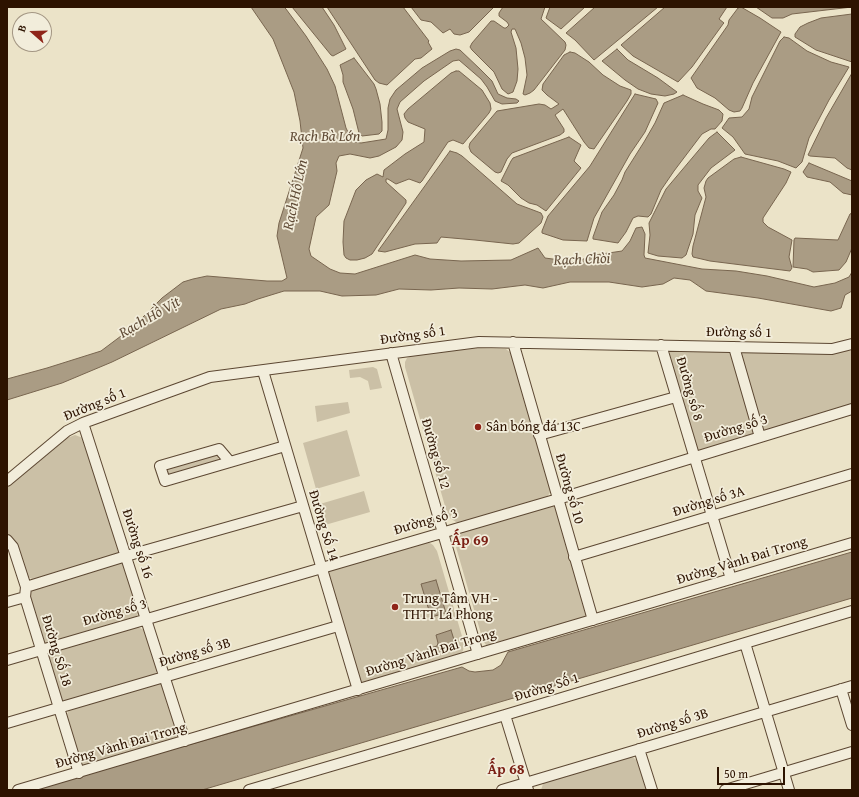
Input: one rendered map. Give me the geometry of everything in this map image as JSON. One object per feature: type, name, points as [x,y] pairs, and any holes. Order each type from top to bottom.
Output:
[{"type":"street","name":"Đường số 1","points":[[7,481],[66,431],[83,423],[210,377],[479,342],[832,348],[852,344]]},
{"type":"street","name":"Đường số 10","points":[[512,342],[593,620]]},
{"type":"street","name":"Đường số 8","points":[[661,345],[731,579]]},
{"type":"street","points":[[734,346],[760,437]]},
{"type":"street","name":"Đường số 12","points":[[391,353],[478,654]]},
{"type":"street","name":"Đường Số 14","points":[[262,371],[358,690]]},
{"type":"street","points":[[539,435],[676,397]]},
{"type":"street","name":"Đường số 3","points":[[7,660],[321,567],[558,499],[852,408]]},
{"type":"street","name":"Đường số 16","points":[[83,423],[164,677],[186,741]]},
{"type":"street","points":[[230,462],[219,449],[160,466],[165,481],[285,446]]},
{"type":"street","name":"Đường số 3A","points":[[574,557],[852,474]]},
{"type":"street","points":[[7,602],[25,592],[126,556],[303,506]]},
{"type":"street","name":"Đường Số 18","points":[[7,540],[13,547],[79,773]]},
{"type":"street","name":"Đường Vành Đai Trong","points":[[18,790],[852,543]]},
{"type":"street","name":"Đường Số 1","points":[[249,790],[852,611]]},
{"type":"street","name":"Đường số 3B","points":[[7,723],[338,626]]},
{"type":"street","points":[[745,643],[789,790]]},
{"type":"street","name":"Đường số 3B","points":[[502,790],[527,786],[639,748],[852,686]]},
{"type":"street","points":[[841,689],[852,725]]},
{"type":"street","points":[[505,715],[527,786]]},
{"type":"street","points":[[639,748],[652,790]]},
{"type":"street","points":[[725,790],[852,752]]},
{"type":"shaded area","name":"Sân bóng đá 13C","points":[[478,348],[506,349],[512,354],[551,491],[547,497],[456,522],[450,518],[447,513],[405,367],[405,362],[407,358],[412,356]]},
{"type":"shaded area","points":[[673,349],[729,351],[731,353],[754,434],[752,436],[701,451],[695,448],[669,357],[670,352]]},
{"type":"shaded area","points":[[744,349],[852,351],[852,405],[764,430],[761,428],[739,353]]},
{"type":"shaded area","points":[[373,367],[377,369],[382,388],[370,390],[368,381],[360,377],[350,378],[349,370]]},
{"type":"shaded area","points":[[348,402],[350,413],[317,422],[315,406]]},
{"type":"shaded area","points":[[347,430],[360,476],[316,489],[303,443]]},
{"type":"shaded area","points":[[75,435],[83,438],[119,549],[117,554],[34,580],[28,577],[15,545],[7,535],[7,488],[67,438]]},
{"type":"shaded area","points":[[216,453],[219,457],[217,462],[168,476],[165,468]]},
{"type":"shaded area","points":[[364,491],[370,512],[325,525],[320,504]]},
{"type":"shaded area","points":[[553,505],[555,506],[587,615],[585,618],[491,647],[487,646],[483,641],[456,547],[458,536],[462,531]]},
{"type":"shaded area","name":"Trung Tâm VH - THTT Lá Phong","points":[[427,541],[433,545],[437,551],[464,643],[463,651],[460,654],[362,683],[359,681],[327,570]]},
{"type":"shaded area","points":[[122,562],[124,563],[139,612],[134,619],[48,644],[42,641],[28,592]]},
{"type":"shaded area","points":[[138,627],[146,633],[158,670],[155,675],[63,701],[61,700],[48,658],[50,652]]},
{"type":"shaded area","points":[[162,682],[178,733],[176,737],[174,739],[82,766],[80,765],[66,716],[69,710]]},
{"type":"shaded area","points":[[632,757],[637,760],[647,790],[541,790],[546,780]]},
{"type":"water","name":"Rạch Bà Lớn","points":[[251,7],[284,7],[286,9],[306,36],[327,69],[335,86],[346,128],[355,142],[361,143],[386,139],[388,130],[388,108],[390,99],[396,90],[422,68],[456,49],[460,50],[492,81],[498,94],[519,101],[517,103],[502,104],[495,101],[481,79],[459,60],[453,61],[424,81],[400,102],[397,109],[403,132],[402,140],[396,147],[379,156],[370,158],[350,154],[339,156],[336,163],[337,171],[329,205],[316,217],[309,249],[311,256],[330,269],[340,273],[355,274],[415,255],[430,259],[461,261],[511,260],[538,248],[545,258],[575,262],[595,255],[622,251],[630,241],[636,228],[642,227],[645,234],[645,258],[702,269],[736,271],[767,276],[814,287],[835,283],[849,277],[852,272],[852,291],[845,295],[841,308],[831,311],[758,298],[706,291],[690,280],[674,278],[663,284],[642,287],[609,282],[570,282],[543,288],[525,285],[492,289],[399,289],[376,295],[342,296],[320,291],[284,291],[245,304],[221,309],[112,362],[62,383],[7,400],[7,379],[101,351],[133,327],[162,298],[183,282],[207,276],[267,281],[282,281],[287,278],[277,236],[279,223],[303,148],[300,121],[294,92],[273,39]]},
{"type":"water","points":[[292,7],[322,7],[334,25],[346,49],[333,56],[331,55]]},
{"type":"water","points":[[327,7],[403,7],[429,41],[428,42],[432,49],[421,58],[415,59],[387,85],[379,83],[375,80]]},
{"type":"water","points":[[411,7],[494,7],[469,32],[460,35],[454,34],[450,29],[443,33],[431,22],[421,20]]},
{"type":"water","points":[[503,7],[545,7],[541,19],[565,42],[566,45],[565,50],[534,90],[525,95],[523,94],[527,75],[525,58],[515,29],[512,29],[511,32],[516,48],[518,69],[517,81],[513,92],[508,94],[502,89],[494,72],[470,47],[491,21],[494,21],[504,28],[509,25],[499,16],[499,13]]},
{"type":"water","points":[[550,7],[585,7],[561,29],[546,18]]},
{"type":"water","points":[[595,7],[658,7],[594,60],[575,40],[566,33]]},
{"type":"water","points":[[665,7],[727,7],[719,19],[724,23],[692,67],[678,82],[633,56],[621,45]]},
{"type":"water","points":[[741,7],[781,32],[753,83],[742,108],[740,111],[734,112],[729,110],[715,98],[697,88],[691,78],[728,25],[729,20],[738,8]]},
{"type":"water","points":[[756,7],[852,7],[792,14],[783,18],[772,18]]},
{"type":"water","points":[[852,14],[852,62],[816,50],[795,37],[795,34],[800,27],[808,23],[821,18]]},
{"type":"water","points":[[784,37],[789,38],[807,51],[831,62],[849,67],[829,100],[809,138],[802,162],[796,168],[778,161],[745,154],[733,137],[722,128],[729,118],[742,117],[749,109],[752,97],[780,41]]},
{"type":"water","points":[[617,49],[628,60],[658,78],[677,92],[665,96],[651,94],[638,89],[625,80],[602,61]]},
{"type":"water","points":[[570,52],[575,53],[589,62],[603,75],[620,86],[631,90],[631,94],[627,101],[594,149],[589,148],[584,142],[563,109],[555,115],[564,129],[564,132],[560,135],[512,153],[507,159],[501,172],[495,172],[471,152],[469,147],[470,143],[497,111],[539,104],[545,105],[551,109],[559,104],[542,90],[543,84],[564,55]]},
{"type":"water","points":[[354,58],[374,84],[376,89],[380,104],[382,122],[382,131],[379,134],[362,136],[359,133],[353,109],[343,82],[343,75],[340,65]]},
{"type":"water","points":[[459,71],[482,90],[490,103],[491,109],[489,113],[463,144],[453,140],[448,142],[420,183],[409,179],[396,184],[386,179],[386,182],[406,200],[406,203],[372,254],[357,260],[350,260],[346,258],[344,255],[343,242],[344,221],[356,190],[366,180],[377,174],[383,177],[384,170],[424,142],[425,129],[408,122],[404,114],[451,73]]},
{"type":"water","points":[[852,73],[852,170],[847,168],[835,158],[808,155],[826,118]]},
{"type":"water","points":[[635,94],[656,99],[658,103],[645,132],[630,154],[594,218],[587,241],[563,240],[542,233],[548,216],[590,166]]},
{"type":"water","points":[[683,95],[719,110],[723,114],[722,121],[715,129],[711,129],[702,134],[661,190],[651,214],[648,217],[638,216],[633,218],[626,232],[618,243],[593,239],[602,212],[614,195],[625,172],[655,123],[664,103]]},
{"type":"water","points":[[717,132],[735,150],[711,168],[698,185],[698,191],[702,198],[695,215],[693,234],[686,255],[682,258],[658,256],[648,253],[650,235],[649,223],[666,189],[709,138]]},
{"type":"water","points":[[569,137],[581,145],[574,161],[581,168],[546,211],[521,198],[508,185],[501,181],[513,158]]},
{"type":"water","points":[[450,151],[462,156],[517,204],[541,213],[543,217],[541,223],[519,243],[513,244],[441,237],[437,243],[415,244],[385,252],[378,251]]},
{"type":"water","points":[[741,157],[791,172],[786,183],[763,218],[763,222],[768,227],[792,240],[789,257],[792,268],[790,271],[710,261],[693,257],[693,246],[706,197],[704,188],[706,181],[734,159]]},
{"type":"water","points":[[809,163],[852,181],[852,195],[843,193],[830,182],[807,177],[803,172]]},
{"type":"water","points":[[852,213],[852,248],[846,262],[839,270],[813,272],[807,269],[793,267],[795,238],[838,240],[850,214]]},
{"type":"water","points":[[852,552],[852,598],[202,790],[30,790],[462,667],[469,671],[475,672],[493,670],[501,665],[508,652]]},
{"type":"water","points":[[436,580],[446,613],[431,617],[421,584]]},
{"type":"water","points":[[451,630],[455,643],[451,651],[429,657],[427,649],[437,646],[438,643],[436,635]]},
{"type":"place","name":"Sân bóng đá 13C","points":[[478,427]]},
{"type":"place","name":"Trung Tâm VH - THTT Lá Phong","points":[[395,607]]},
{"type":"district","name":"Ấp 69","points":[[470,541]]},
{"type":"district","name":"Ấp 68","points":[[506,770]]},
{"type":"water label","name":"Rạch Hố Lớn","points":[[296,195]]},
{"type":"water label","name":"Rạch Chòi","points":[[582,260]]},
{"type":"water label","name":"Rạch Hồ Vịt","points":[[150,318]]}]
